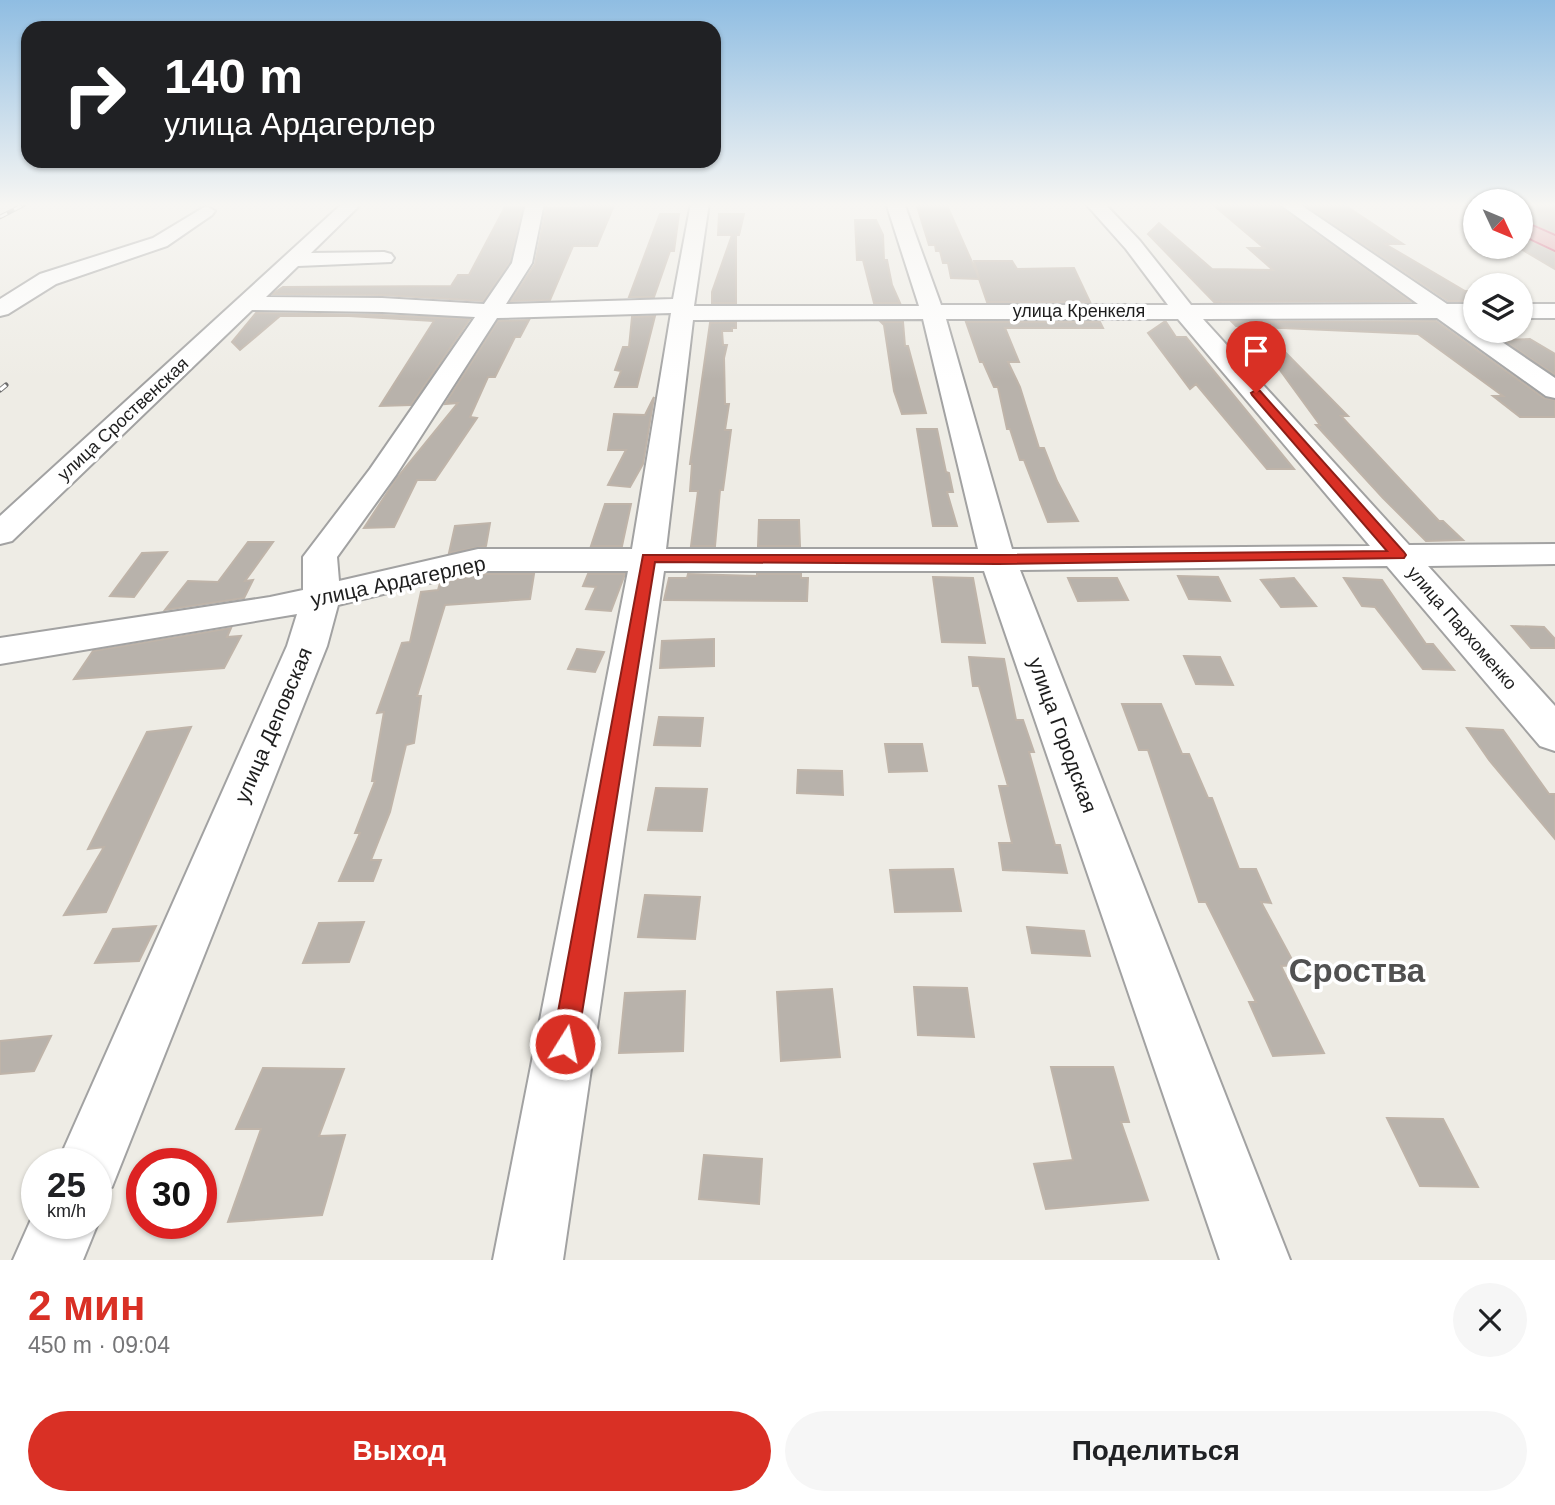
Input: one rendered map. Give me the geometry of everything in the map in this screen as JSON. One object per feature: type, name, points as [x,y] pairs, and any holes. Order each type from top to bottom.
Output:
[{"type":"street","points":[[0,309],[48,279],[100,262]]},
{"type":"street","name":"улица Сроственская","points":[[0,534],[290,262]]},
{"type":"street","name":"улица Деповская","points":[[96,1148],[307,646],[321,598],[320,557],[381,475],[522,262]]},
{"type":"street","points":[[528,1260],[648,558],[690,262]]},
{"type":"street","name":"улица Городская","points":[[915,262],[932,311],[998,559],[1255,1260]]},
{"type":"street","name":"улица Пархоменко","points":[[1146,262],[1185,312],[1555,735]]},
{"type":"street","points":[[1373,262],[1555,390]]},
{"type":"street","points":[[244,303],[382,305],[491,311]]},
{"type":"street","name":"улица Кренкеля","points":[[491,311],[1463,311]]},
{"type":"street","points":[[1533,311],[1555,311]]},
{"type":"street","name":"улица Ардагерлер","points":[[0,651],[258,611],[478,560],[1555,554]]},
{"type":"street","points":[[48,1260],[57,1239]]},
{"type":"building","points":[[476,262],[510,262],[483,301],[382,295],[272,294],[283,287],[451,286],[458,275],[469,275]]},
{"type":"building","points":[[535,262],[566,262],[550,300],[511,301]]},
{"type":"building","points":[[642,262],[666,262],[654,297],[629,297]]},
{"type":"building","points":[[723,262],[736,262],[736,303],[712,303],[712,292]]},
{"type":"building","points":[[863,262],[887,262],[892,285],[900,303],[874,303]]},
{"type":"building","points":[[972,262],[979,278],[974,262],[1012,262],[1017,269],[1074,268],[1090,302],[987,302],[979,279],[951,278],[948,263],[943,263]]},
{"type":"building","points":[[1175,262],[1204,262],[1212,269],[1273,270],[1264,262],[1356,262],[1410,301],[1214,302]]},
{"type":"building","points":[[1390,262],[1415,262],[1463,290],[1463,301],[1448,301]]},
{"type":"building","points":[[1543,262],[1555,262],[1555,269]]},
{"type":"building","points":[[256,313],[470,319],[411,405],[380,406],[434,321],[349,316],[280,316],[240,350],[232,342]]},
{"type":"building","points":[[655,316],[637,387],[615,387],[621,371],[615,370],[623,347],[629,347],[632,317]]},
{"type":"building","points":[[529,320],[520,337],[515,337],[495,377],[488,377],[470,417],[477,418],[435,480],[417,480],[394,527],[364,528],[396,479],[458,403],[445,404],[498,321]]},
{"type":"building","points":[[1436,321],[1463,340],[1463,343],[1467,343],[1544,398],[1555,400],[1555,417],[1520,417],[1493,396],[1503,396],[1418,334],[1236,326],[1232,322]]},
{"type":"building","points":[[736,322],[736,328],[732,328],[732,331],[722,331],[723,345],[727,345],[724,358],[725,404],[729,404],[725,430],[731,430],[723,490],[720,490],[715,546],[691,546],[698,491],[690,491],[690,464],[710,323]]},
{"type":"building","points":[[881,322],[903,322],[905,346],[908,346],[926,413],[902,414],[894,391],[884,325]]},
{"type":"building","points":[[966,322],[1100,322],[1103,328],[1005,328],[1019,362],[1008,362],[1020,387],[1039,448],[1044,448],[1057,481],[1078,521],[1048,522],[1024,460],[1020,460],[1010,429],[1007,429],[998,387],[994,387],[983,362],[980,362]]},
{"type":"building","points":[[1164,322],[1176,337],[1186,337],[1294,469],[1267,469],[1196,384],[1190,389],[1148,333]]},
{"type":"building","points":[[1533,341],[1555,354],[1555,375],[1507,343],[1533,343]]},
{"type":"building","points":[[1279,346],[1348,416],[1341,416],[1439,521],[1443,521],[1463,540],[1426,541],[1383,498],[1316,425],[1320,425],[1269,355]]},
{"type":"building","points":[[654,397],[643,464],[630,487],[608,485],[626,450],[608,450],[614,414],[645,415]]},
{"type":"building","points":[[917,429],[937,429],[953,492],[947,492],[957,526],[933,526]]},
{"type":"building","points":[[605,504],[631,504],[622,546],[591,546]]},
{"type":"building","points":[[759,520],[799,520],[800,546],[758,546]]},
{"type":"building","points":[[490,523],[486,546],[449,553],[455,526]]},
{"type":"building","points":[[248,542],[273,542],[245,581],[253,580],[244,598],[165,610],[188,581],[218,582]]},
{"type":"building","points":[[167,552],[134,597],[110,596],[142,553]]},
{"type":"building","points":[[478,574],[534,574],[530,599],[445,605],[417,696],[421,696],[414,743],[406,745],[390,812],[371,860],[381,860],[373,881],[339,881],[360,833],[355,833],[375,781],[372,781],[384,712],[377,713],[402,643],[410,642],[421,592],[438,590],[440,583]]},
{"type":"building","points":[[588,574],[625,574],[611,611],[586,609],[596,587],[583,586]]},
{"type":"building","points":[[688,574],[801,574],[801,578],[808,578],[807,601],[664,600],[669,578],[687,578]]},
{"type":"building","points":[[1178,576],[1218,577],[1230,601],[1189,599]]},
{"type":"building","points":[[933,577],[973,578],[985,643],[942,642]]},
{"type":"building","points":[[1068,578],[1117,578],[1128,600],[1078,601]]},
{"type":"building","points":[[1294,578],[1316,606],[1281,607],[1261,580]]},
{"type":"building","points":[[1344,578],[1382,580],[1426,644],[1433,644],[1454,670],[1423,669],[1375,607],[1362,606]]},
{"type":"building","points":[[1512,626],[1544,627],[1555,639],[1555,648],[1531,648]]},
{"type":"building","points":[[231,628],[227,637],[241,636],[224,668],[74,679],[93,651]]},
{"type":"building","points":[[714,639],[714,666],[660,668],[662,641]]},
{"type":"building","points":[[577,649],[604,652],[595,672],[568,669]]},
{"type":"building","points":[[1184,656],[1220,657],[1233,685],[1196,684]]},
{"type":"building","points":[[969,657],[1004,659],[1016,720],[1023,720],[1034,752],[1029,752],[1055,845],[1060,845],[1067,873],[1003,870],[999,843],[1012,843],[999,786],[1008,786],[979,686],[973,686]]},
{"type":"building","points":[[1122,704],[1161,704],[1182,754],[1189,754],[1208,798],[1212,798],[1239,869],[1256,869],[1271,903],[1261,902],[1295,965],[1281,966],[1324,1053],[1273,1056],[1249,1002],[1256,1002],[1206,902],[1199,902],[1148,750],[1139,750]]},
{"type":"building","points":[[659,717],[703,718],[700,746],[654,745]]},
{"type":"building","points":[[191,727],[106,912],[64,915],[104,847],[88,849],[147,732]]},
{"type":"building","points":[[1467,728],[1503,730],[1549,794],[1555,794],[1555,839],[1489,760]]},
{"type":"building","points":[[885,744],[922,744],[927,771],[889,772]]},
{"type":"building","points":[[798,770],[842,771],[843,795],[797,793]]},
{"type":"building","points":[[656,788],[707,789],[702,831],[648,830]]},
{"type":"building","points":[[953,869],[961,911],[895,912],[890,870]]},
{"type":"building","points":[[645,895],[700,897],[695,939],[638,937]]},
{"type":"building","points":[[364,922],[349,962],[303,963],[319,923]]},
{"type":"building","points":[[156,926],[139,961],[95,963],[113,929]]},
{"type":"building","points":[[1027,927],[1084,931],[1090,956],[1032,953]]},
{"type":"building","points":[[914,987],[967,988],[974,1037],[918,1035]]},
{"type":"building","points":[[832,989],[840,1057],[781,1061],[777,992]]},
{"type":"building","points":[[685,991],[683,1051],[619,1053],[625,993]]},
{"type":"building","points":[[51,1036],[34,1071],[0,1074],[0,1041]]},
{"type":"building","points":[[1051,1067],[1113,1067],[1129,1122],[1121,1122],[1148,1200],[1046,1209],[1034,1164],[1073,1160]]},
{"type":"building","points":[[263,1068],[344,1069],[319,1136],[345,1135],[322,1215],[228,1222],[261,1129],[236,1129]]},
{"type":"building","points":[[1387,1118],[1443,1119],[1478,1187],[1420,1186]]},
{"type":"building","points":[[704,1155],[762,1159],[759,1204],[699,1199]]},
{"type":"railway","points":[[0,390],[6,385]]},
{"type":"district","name":"Сроства","points":[[1357,970]]},
{"type":"route","points":[[565,1044],[648,558],[998,559],[1399,555],[1256,393]]}]
